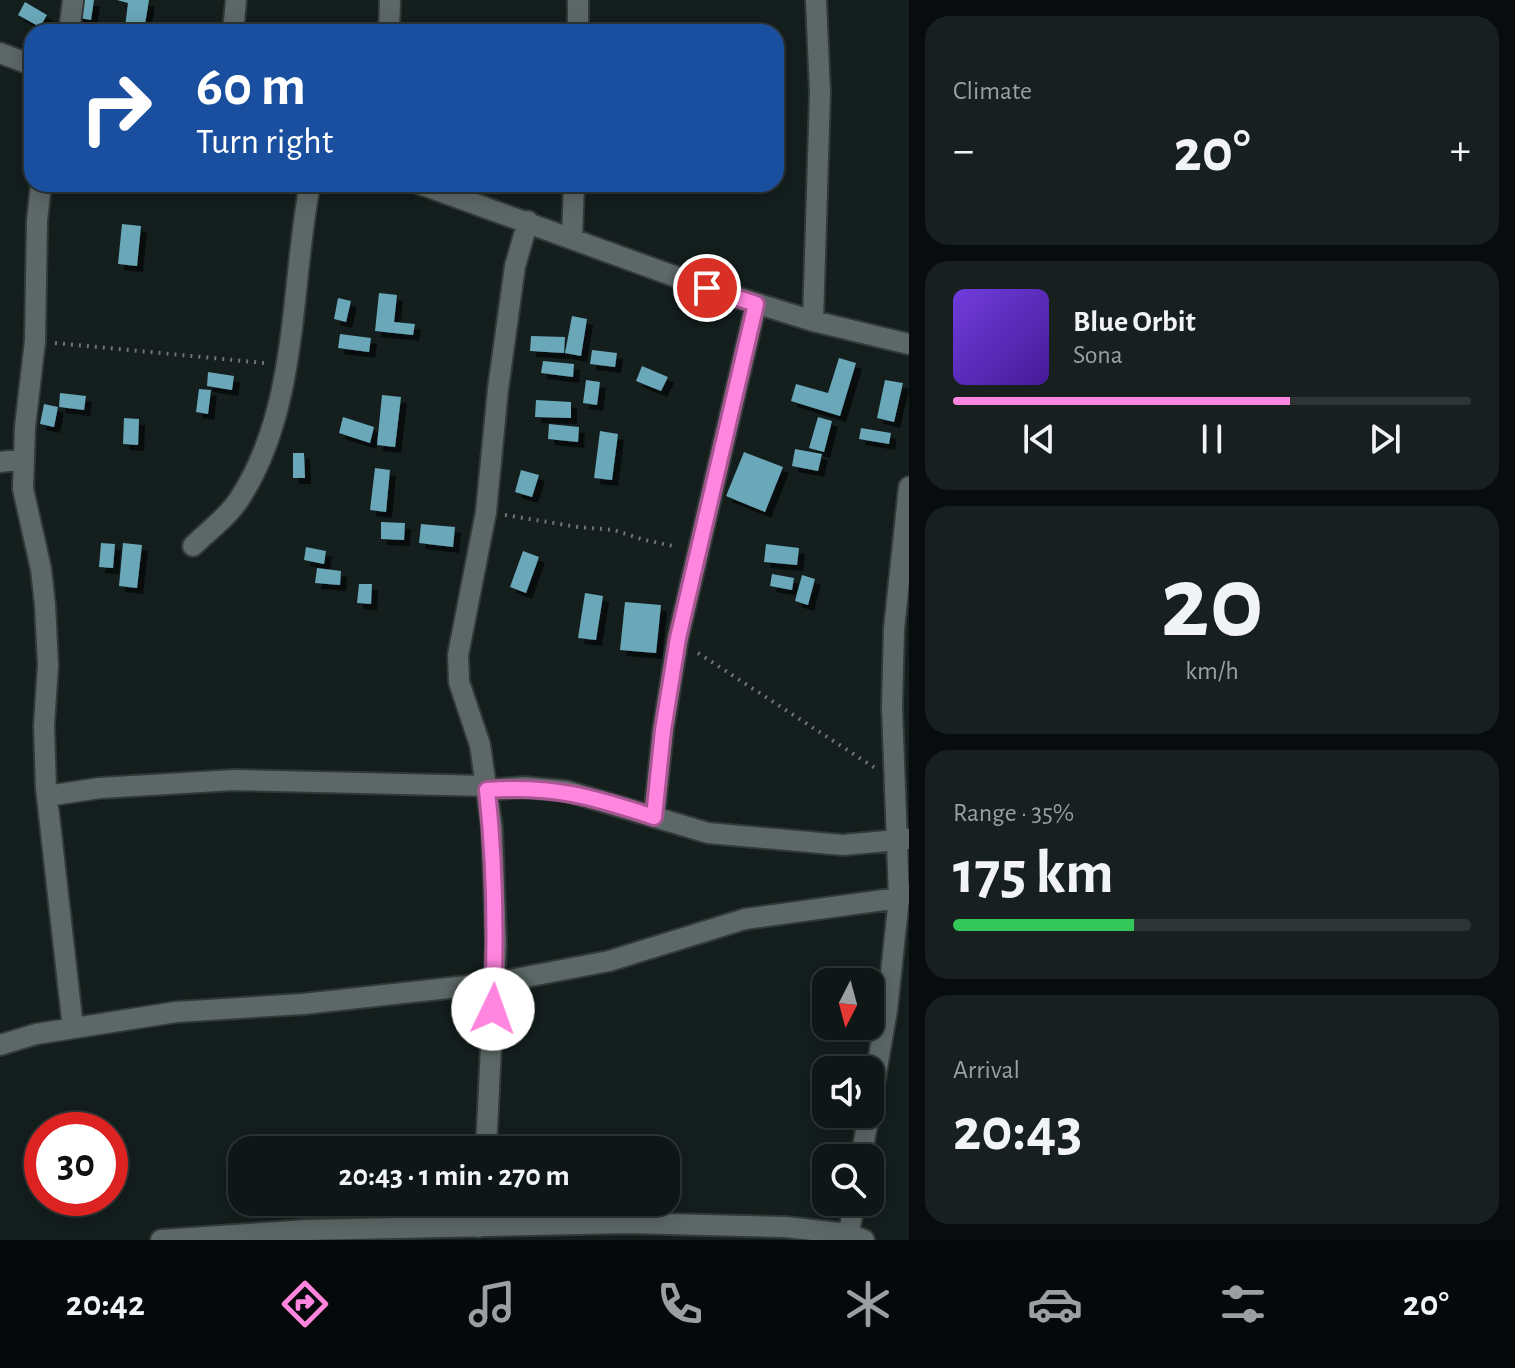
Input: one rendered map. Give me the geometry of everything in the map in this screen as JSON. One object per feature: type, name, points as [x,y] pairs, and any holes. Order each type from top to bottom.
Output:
[{"type":"street","points":[[70,24],[73,0]]},
{"type":"street","points":[[234,24],[236,0]]},
{"type":"street","points":[[389,24],[390,0]]},
{"type":"street","points":[[578,0],[578,24]]},
{"type":"street","points":[[813,321],[820,93],[816,0]]},
{"type":"street","points":[[0,53],[24,62]]},
{"type":"street","points":[[40,192],[35,341],[23,459],[23,489],[41,569],[45,605],[47,796],[73,1028]]},
{"type":"street","points":[[193,546],[239,501],[258,467],[287,364],[308,192]]},
{"type":"street","points":[[443,192],[756,304],[909,344]]},
{"type":"street","points":[[572,238],[574,192]]},
{"type":"street","points":[[487,1136],[496,944],[492,828],[480,745],[459,682],[458,655],[486,512],[498,389],[515,266],[528,221]]},
{"type":"street","points":[[654,817],[663,730],[678,638],[756,304]]},
{"type":"street","points":[[0,462],[23,459]]},
{"type":"street","points":[[879,1056],[904,895],[903,839],[895,777],[892,707],[894,629],[909,487]]},
{"type":"street","points":[[47,796],[100,788],[234,780],[524,787],[567,791],[708,833],[843,845],[903,839]]},
{"type":"street","points":[[0,1045],[73,1028],[176,1012],[303,1004],[494,983],[609,961],[745,919],[904,895]]},
{"type":"street","points":[[479,1227],[480,1216]]},
{"type":"street","points":[[161,1240],[307,1230],[423,1234],[479,1227],[628,1223],[785,1227],[857,1237],[855,1216]]},
{"type":"path","points":[[35,341],[287,364]]},
{"type":"path","points":[[486,512],[614,530],[671,546],[699,549]]},
{"type":"path","points":[[678,638],[815,731],[872,767],[895,777]]},
{"type":"building","points":[[76,0],[94,0],[91,20],[74,17]]},
{"type":"building","points":[[117,0],[149,0],[145,24],[125,24],[128,3]]},
{"type":"building","points":[[25,2],[47,15],[42,24],[34,24],[18,15]]},
{"type":"building","points":[[122,224],[141,226],[137,266],[118,264]]},
{"type":"building","points":[[379,293],[397,295],[394,322],[415,324],[413,335],[375,331]]},
{"type":"building","points":[[338,298],[351,301],[346,322],[334,319]]},
{"type":"building","points":[[572,316],[587,319],[581,356],[565,353]]},
{"type":"building","points":[[340,334],[371,338],[369,352],[338,348]]},
{"type":"building","points":[[531,336],[565,337],[564,353],[530,351]]},
{"type":"building","points":[[592,350],[617,353],[615,367],[590,364]]},
{"type":"building","points":[[839,358],[856,363],[840,416],[791,401],[796,384],[828,393]]},
{"type":"building","points":[[543,361],[574,364],[573,377],[541,373]]},
{"type":"building","points":[[642,366],[668,377],[661,391],[636,381]]},
{"type":"building","points":[[208,372],[234,376],[232,390],[207,386]]},
{"type":"building","points":[[586,380],[600,382],[597,405],[583,403]]},
{"type":"building","points":[[885,380],[903,383],[894,422],[877,418]]},
{"type":"building","points":[[199,389],[211,390],[208,414],[196,412]]},
{"type":"building","points":[[60,393],[86,396],[84,410],[59,407]]},
{"type":"building","points":[[382,395],[401,397],[395,447],[377,445]]},
{"type":"building","points":[[536,400],[571,402],[571,418],[535,417]]},
{"type":"building","points":[[44,404],[58,407],[54,427],[40,424]]},
{"type":"building","points":[[343,417],[374,427],[370,443],[339,433]]},
{"type":"building","points":[[818,417],[832,421],[824,452],[809,448]]},
{"type":"building","points":[[124,418],[139,419],[138,445],[123,444]]},
{"type":"building","points":[[549,424],[579,427],[578,442],[548,439]]},
{"type":"building","points":[[861,428],[891,433],[889,444],[859,439]]},
{"type":"building","points":[[600,431],[618,434],[612,480],[594,478]]},
{"type":"building","points":[[795,449],[822,454],[818,471],[792,466]]},
{"type":"building","points":[[744,452],[783,467],[765,512],[726,496]]},
{"type":"building","points":[[293,453],[304,453],[305,478],[293,478]]},
{"type":"building","points":[[375,468],[390,470],[386,512],[370,510]]},
{"type":"building","points":[[521,470],[539,475],[532,497],[515,492]]},
{"type":"building","points":[[381,522],[405,523],[404,540],[381,539]]},
{"type":"building","points":[[421,524],[455,527],[453,547],[419,543]]},
{"type":"building","points":[[101,543],[115,544],[113,568],[99,567]]},
{"type":"building","points":[[123,543],[142,545],[137,588],[119,586]]},
{"type":"building","points":[[766,544],[799,548],[797,565],[764,562]]},
{"type":"building","points":[[306,547],[326,551],[324,564],[304,560]]},
{"type":"building","points":[[523,551],[539,557],[526,593],[510,587]]},
{"type":"building","points":[[317,568],[341,571],[340,585],[315,583]]},
{"type":"building","points":[[772,574],[794,578],[792,590],[770,586]]},
{"type":"building","points":[[802,575],[815,579],[808,605],[795,601]]},
{"type":"building","points":[[359,584],[372,584],[371,604],[357,603]]},
{"type":"building","points":[[585,593],[603,596],[596,640],[578,638]]},
{"type":"building","points":[[625,602],[661,605],[656,653],[620,650]]},
{"type":"route","points":[[493,1009],[496,944],[492,828],[487,790],[524,787],[567,791],[654,817],[663,730],[678,638],[756,304],[707,288]]}]
